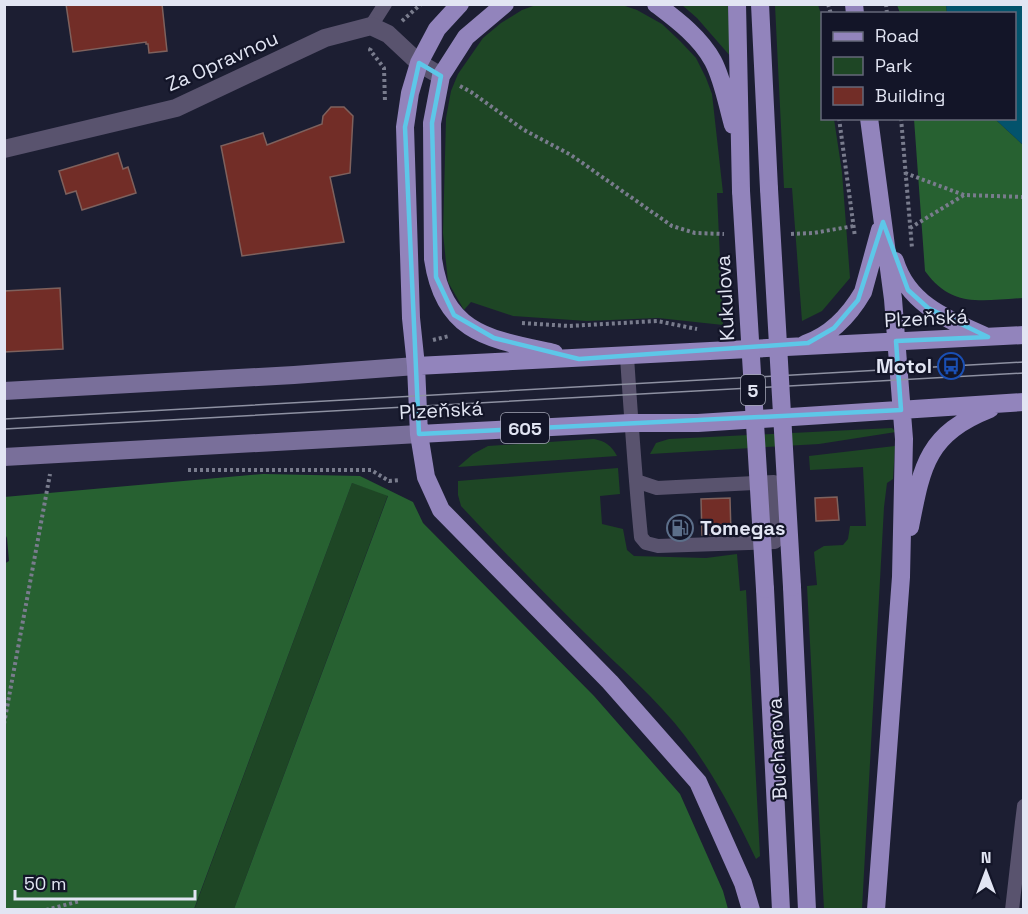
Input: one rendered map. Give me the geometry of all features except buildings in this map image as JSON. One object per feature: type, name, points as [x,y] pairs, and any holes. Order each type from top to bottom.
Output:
[{"type":"main road","points":[[460,4],[437,29],[419,63],[410,93],[405,127],[413,340],[419,434],[426,477],[441,510],[610,682],[698,782],[743,883],[751,909]]},
{"type":"main road","points":[[505,4],[466,37],[441,76],[432,123],[433,259],[436,277],[442,296],[454,315],[465,324],[494,338],[579,359]]},
{"type":"main road","points":[[656,4],[678,20],[713,61],[739,148]]},
{"type":"main road","name":"Kukulova","points":[[737,4],[741,191],[765,589]]},
{"type":"main road","name":"Bucharova","points":[[760,4],[807,909]]},
{"type":"main road","points":[[869,120],[893,299],[904,439],[901,577],[876,909]]},
{"type":"main road","points":[[883,222],[899,276],[908,290],[928,308],[988,338]]},
{"type":"main road","points":[[786,348],[808,343],[823,336],[844,319],[852,309],[863,292],[883,222]]},
{"type":"main road","name":"Plzeňská","points":[[4,392],[416,366],[1023,335]]},
{"type":"main road","name":"Plzeňská","points":[[4,457],[630,423],[698,423],[1023,402]]},
{"type":"main road","points":[[901,577],[917,491],[931,451],[962,421],[1003,403]]},
{"type":"main road","name":"Bucharova","points":[[765,589],[781,909]]},
{"type":"street","points":[[371,26],[388,34],[419,63],[441,76]]},
{"type":"street","name":"Za Opravnou","points":[[4,149],[176,108],[325,38],[371,26]]},
{"type":"lane","points":[[371,26],[385,4]]},
{"type":"lane","points":[[627,357],[630,423],[641,537],[646,543],[658,546],[775,542],[774,482],[657,488],[636,481]]},
{"type":"lane","points":[[1012,909],[1023,806]]},
{"type":"path","points":[[441,76],[471,92],[524,130],[570,155],[672,226],[695,233],[705,233]]},
{"type":"path","points":[[839,120],[856,243]]},
{"type":"path","points":[[901,120],[912,250]]},
{"type":"path","points":[[905,172],[964,195],[1023,197]]},
{"type":"path","points":[[910,228],[964,195]]},
{"type":"path","points":[[798,234],[854,226]]},
{"type":"path","points":[[521,323],[569,326],[657,321],[706,331]]},
{"type":"path","points":[[413,340],[434,339],[459,333],[465,324]]},
{"type":"path","points":[[178,470],[371,470],[389,481],[400,480]]},
{"type":"path","points":[[4,724],[51,472],[39,473]]},
{"type":"path","points":[[46,909],[80,901]]},
{"type":"highlighted area","points":[[419,63],[441,76],[432,123],[436,277],[454,315],[494,338],[579,359],[808,343],[834,328],[858,300],[883,222],[908,290],[928,308],[988,337],[896,341],[901,410],[419,434],[405,127]]},
{"type":"green space","points":[[536,5],[622,5],[637,10],[662,24],[696,58],[712,94],[723,193],[717,193],[723,325],[658,318],[587,321],[513,316],[471,302],[464,310],[448,282],[443,233],[446,118],[451,91],[458,74],[483,38],[501,23],[522,10]]},
{"type":"green space","points":[[682,5],[728,5],[731,57],[697,18]]},
{"type":"green space","points":[[775,5],[818,5],[821,14],[821,120],[834,120],[842,172],[850,278],[822,311],[802,321],[792,188],[784,188]]},
{"type":"green space","points":[[897,5],[946,5],[947,12],[900,12]]},
{"type":"green space","points":[[914,120],[996,120],[1023,145],[1023,298],[969,300],[957,297],[946,292],[925,271]]},
{"type":"green space","points":[[892,428],[896,432],[819,444],[650,454],[656,443],[669,439]]},
{"type":"green space","points":[[594,439],[608,445],[617,456],[458,467],[473,454],[488,446]]},
{"type":"green space","points":[[895,446],[893,479],[887,483],[884,507],[862,909],[824,909],[807,586],[817,585],[814,552],[824,546],[843,545],[848,539],[850,526],[866,526],[863,467],[810,470],[809,456]]},
{"type":"green space","points":[[618,468],[620,494],[600,496],[602,524],[623,529],[627,550],[634,556],[706,558],[737,554],[740,591],[746,590],[760,856],[756,859],[715,780],[696,750],[674,723],[650,696],[492,539],[461,506],[458,495],[458,481]]},
{"type":"green space","points":[[263,474],[360,476],[413,502],[423,523],[594,696],[680,794],[723,891],[728,909],[234,909],[388,496],[352,483],[194,909],[5,909],[4,564],[9,561],[5,534],[4,497]]},
{"type":"green space","points":[[352,483],[388,495],[234,909],[194,910]]},
{"type":"water","points":[[946,5],[1023,5],[1023,145],[996,120],[1016,120],[1016,12],[947,12]]},
{"type":"tram line","points":[[4,419],[1024,362]]},
{"type":"tram line","points":[[4,429],[1024,373]]},
{"type":"place","name":"Motol","points":[[951,366]]},
{"type":"place","name":"Tomegas","points":[[680,528]]}]
